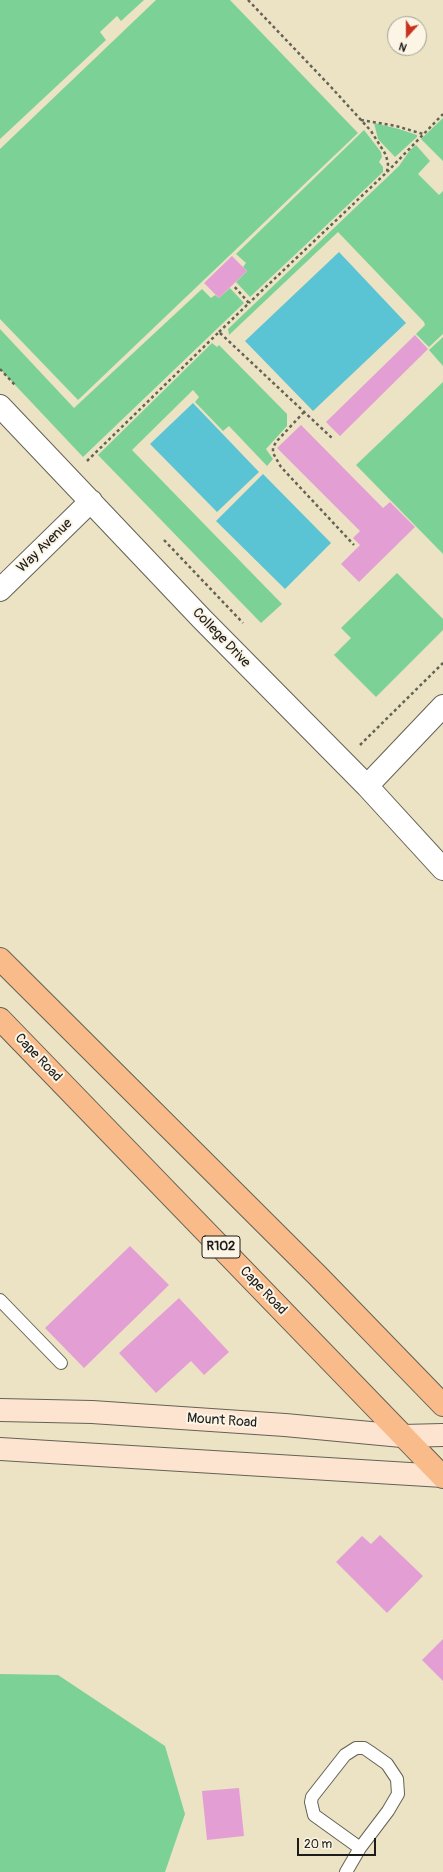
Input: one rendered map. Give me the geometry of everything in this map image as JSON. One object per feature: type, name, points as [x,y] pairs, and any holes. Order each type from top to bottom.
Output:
[{"type":"main road","points":[[0,959],[317,1275],[443,1405]]},
{"type":"main road","name":"Cape Road","points":[[0,1018],[442,1476]]},
{"type":"main road","name":"Mount Road","points":[[0,1410],[92,1412],[277,1424],[402,1436],[443,1435]]},
{"type":"main road","points":[[0,1449],[442,1476]]},
{"type":"street","name":"College Drive","points":[[0,406],[202,619],[367,786],[443,869]]},
{"type":"street","name":"Way Avenue","points":[[0,590],[91,501]]},
{"type":"street","points":[[367,786],[443,706]]},
{"type":"lane","points":[[0,1300],[61,1363]]},
{"type":"lane","points":[[346,1872],[360,1848],[393,1804],[398,1794],[397,1779],[387,1764],[364,1748],[356,1748],[345,1755],[312,1797],[310,1802],[314,1815],[360,1848]]},
{"type":"path","points":[[248,0],[371,131],[386,155],[388,164],[387,172]]},
{"type":"path","points":[[83,456],[88,461],[249,303],[387,172],[443,114]]},
{"type":"path","points":[[361,120],[396,126],[423,134]]},
{"type":"path","points":[[233,285],[249,303]]},
{"type":"path","points":[[219,332],[333,439]]},
{"type":"path","points":[[0,370],[17,387]]},
{"type":"path","points":[[304,412],[276,442],[273,448],[273,453],[282,468],[354,545]]},
{"type":"path","points":[[159,535],[246,626]]},
{"type":"path","points":[[355,739],[360,745],[443,663]]},
{"type":"green space","points":[[0,0],[144,0],[121,21],[117,16],[100,32],[106,40],[0,139]]},
{"type":"green space","points":[[156,0],[230,0],[358,133],[78,400],[0,319],[0,149]]},
{"type":"green space","points":[[443,118],[443,161],[421,139]]},
{"type":"green space","points":[[374,123],[399,129],[417,135],[417,137],[395,157],[378,139]]},
{"type":"green space","points":[[364,130],[381,152],[382,157],[379,162],[383,167],[383,172],[250,297],[236,282],[247,271],[243,267],[246,263],[236,254]]},
{"type":"green space","points":[[416,145],[430,161],[418,174],[439,195],[443,191],[443,334],[429,347],[416,334],[425,325],[424,322],[338,232],[229,335],[228,329],[399,166],[410,150]]},
{"type":"green space","points":[[230,288],[244,303],[83,457],[0,369],[0,329],[74,408],[202,289],[211,298],[215,295],[219,298]]},
{"type":"green space","points":[[443,337],[443,366],[429,350]]},
{"type":"green space","points":[[212,343],[217,347],[219,345],[287,414],[287,426],[266,449],[273,459],[267,466],[229,426],[223,431],[195,402],[199,397],[193,390],[132,450],[282,604],[261,623],[98,455]]},
{"type":"green space","points":[[443,382],[443,554],[356,465]]},
{"type":"green space","points":[[397,573],[443,619],[443,630],[376,697],[334,655],[351,638],[341,628]]},
{"type":"green space","points":[[0,1674],[58,1675],[165,1746],[185,1814],[165,1872],[0,1872]]},
{"type":"water","points":[[339,252],[406,323],[313,411],[245,341]]},
{"type":"water","points":[[193,403],[259,472],[217,512],[150,444]]},
{"type":"water","points":[[263,474],[331,543],[285,589],[216,521]]},
{"type":"building","points":[[232,256],[247,271],[219,298],[204,283]]},
{"type":"building","points":[[415,335],[428,349],[340,436],[326,422]]},
{"type":"building","points":[[301,425],[383,508],[390,502],[415,527],[359,582],[341,564],[360,545],[353,538],[360,531],[277,448]]},
{"type":"building","points":[[130,1246],[169,1285],[84,1368],[45,1328]]},
{"type":"building","points":[[179,1298],[229,1352],[204,1375],[191,1361],[156,1393],[119,1353]]},
{"type":"building","points":[[380,1535],[423,1576],[387,1613],[336,1562],[362,1536],[371,1544]]},
{"type":"building","points":[[443,1639],[443,1681],[422,1660]]},
{"type":"building","points":[[239,1788],[244,1836],[207,1840],[202,1791]]}]
